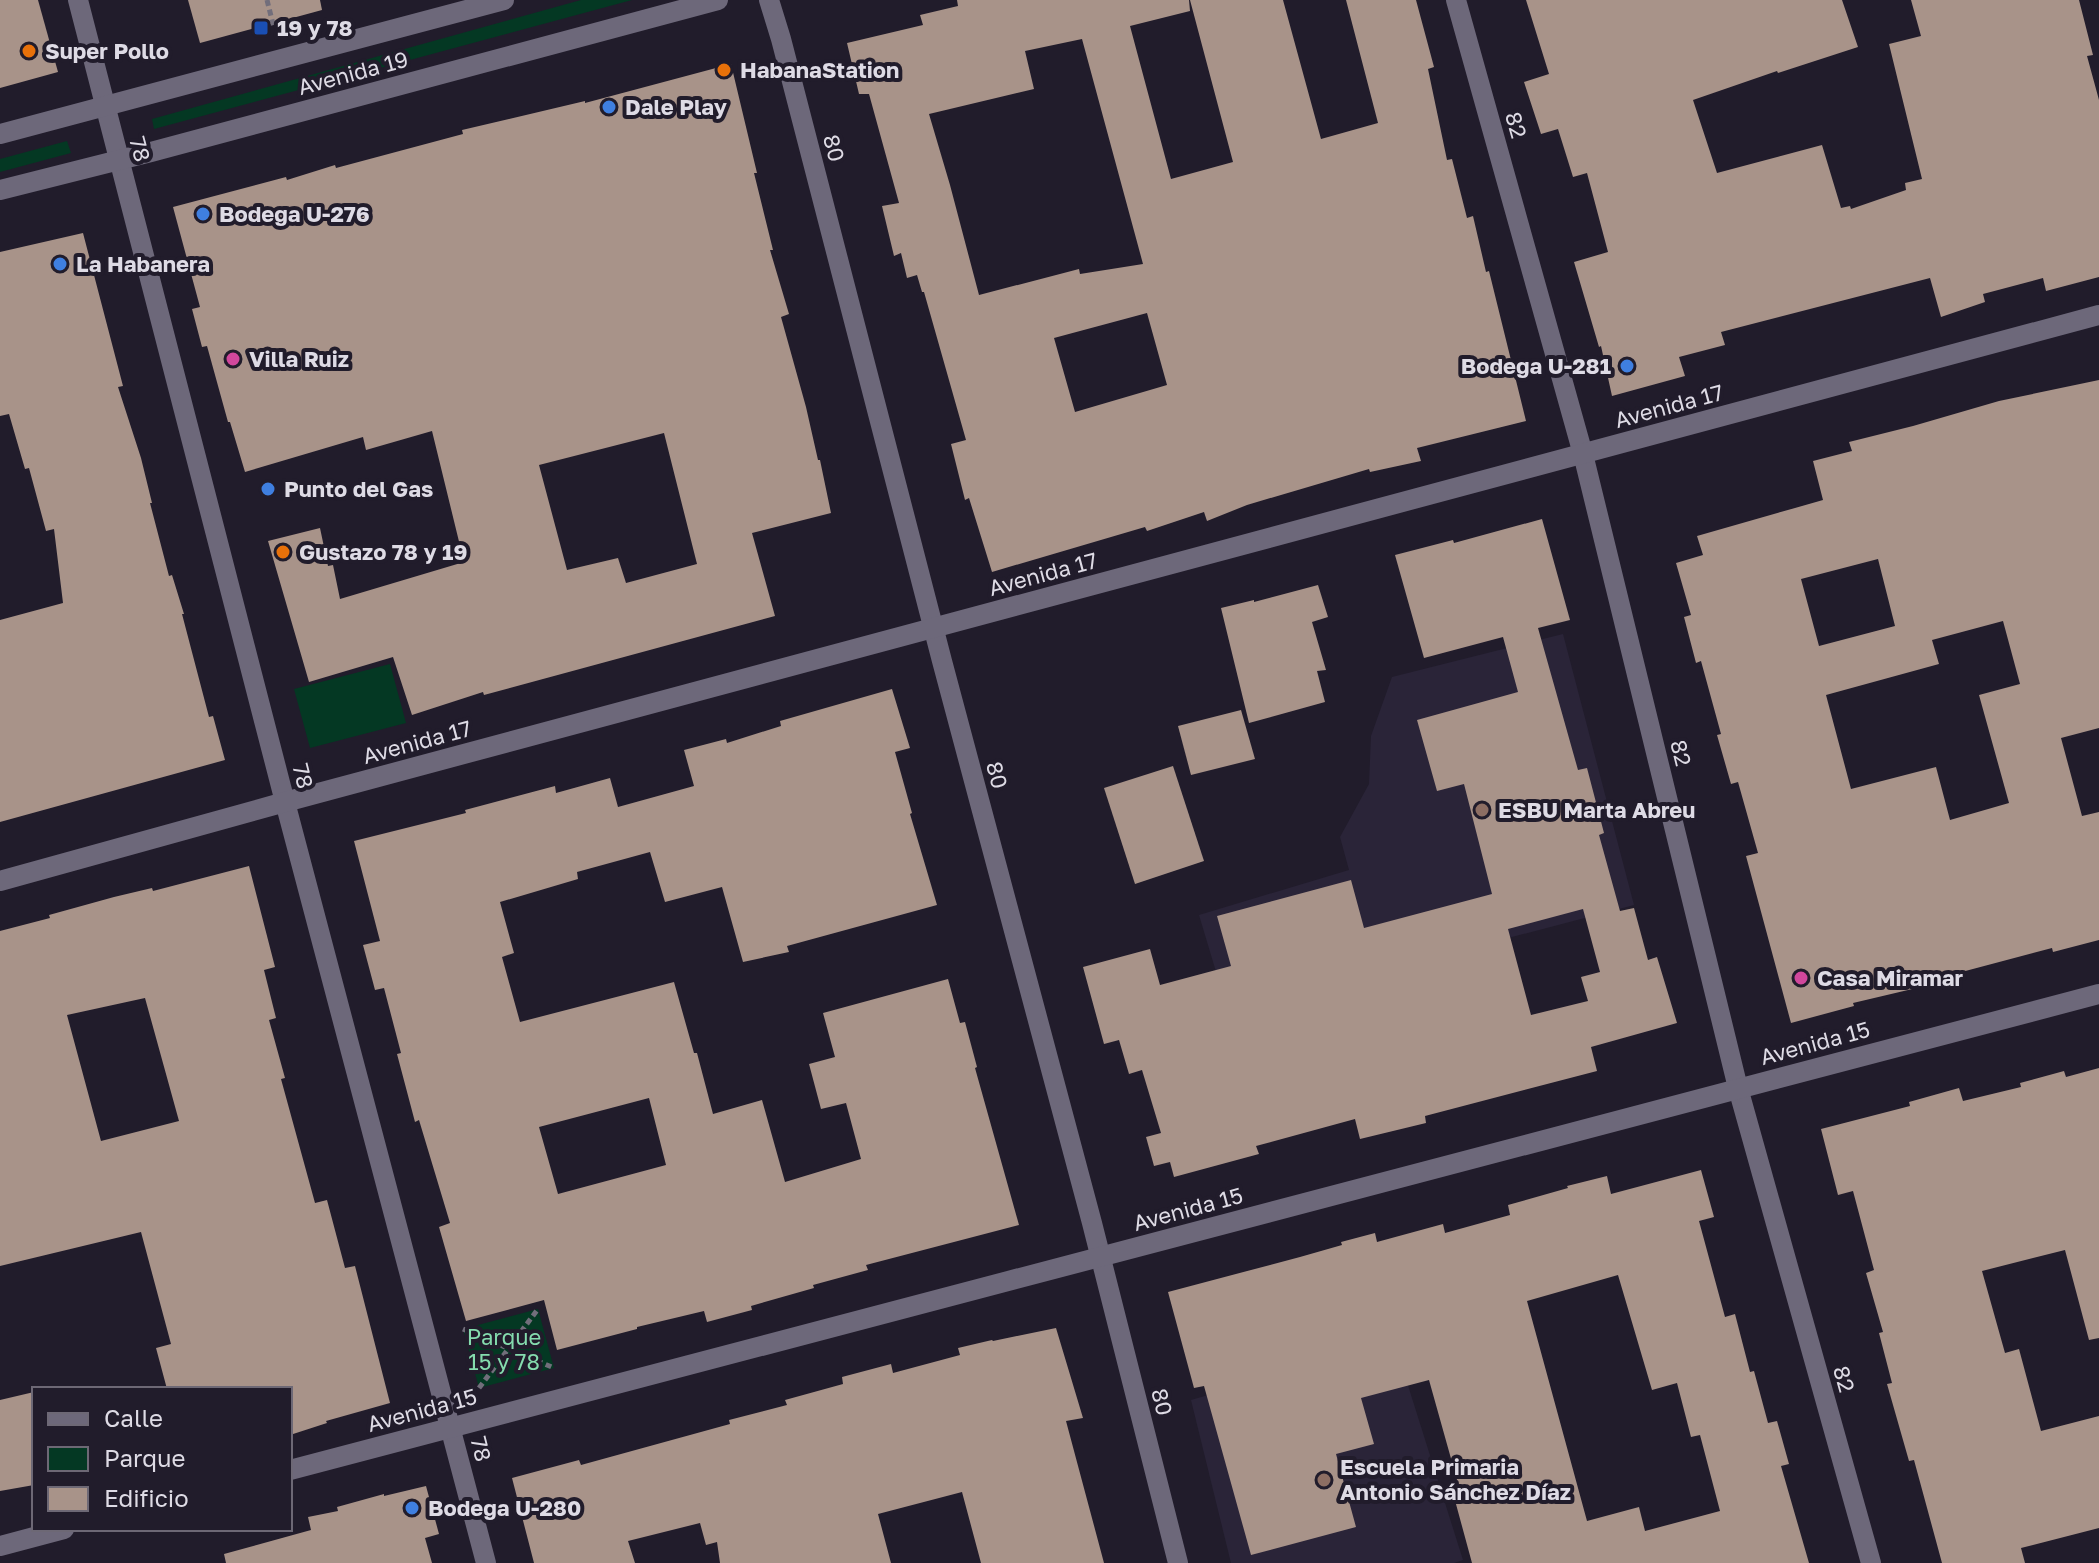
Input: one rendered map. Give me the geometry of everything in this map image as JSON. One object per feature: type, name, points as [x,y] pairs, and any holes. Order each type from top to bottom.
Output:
[{"type":"street","name":"78","points":[[78,0],[486,1563]]},
{"type":"street","name":"Avenida 19","points":[[0,134],[504,0]]},
{"type":"street","name":"Avenida 19","points":[[0,190],[119,161],[718,0]]},
{"type":"street","name":"80","points":[[769,0],[1178,1563]]},
{"type":"street","name":"82","points":[[1456,0],[1583,454],[1738,1088],[1871,1563]]},
{"type":"street","name":"Avenida 17","points":[[0,881],[2099,315]]},
{"type":"street","name":"Avenida 15","points":[[292,1469],[2099,994]]},
{"type":"street","points":[[0,1546],[56,1531]]},
{"type":"path","points":[[267,0],[274,28]]},
{"type":"path","points":[[479,1388],[538,1309]]},
{"type":"path","points":[[463,1329],[554,1368]]},
{"type":"shaded area","name":"ESBU Marta Abreu","points":[[1563,634],[1634,905],[1394,968],[1223,995],[1199,915],[1349,870],[1340,837],[1369,784],[1371,736],[1392,677]]},
{"type":"shaded area","name":"Escuela Primaria Antonio Sánchez Díaz","points":[[1394,1341],[1463,1560],[1454,1563],[1231,1563],[1191,1400]]},
{"type":"green space","points":[[581,0],[632,0],[154,129],[152,119]]},
{"type":"green space","points":[[67,141],[71,153],[0,172],[0,159]]},
{"type":"green space","points":[[390,664],[406,723],[310,748],[294,689]]},
{"type":"green space","name":"Parque 15 y 78","points":[[538,1309],[554,1368],[479,1388],[463,1329]]},
{"type":"building","points":[[0,0],[38,0],[58,72],[0,88]]},
{"type":"building","points":[[188,0],[320,0],[322,10],[200,43]]},
{"type":"building","points":[[957,0],[1189,0],[1190,11],[1130,26],[1171,179],[1233,162],[1190,0],[1283,0],[1321,139],[1378,123],[1346,0],[1416,0],[1434,67],[1428,69],[1447,160],[1452,159],[1467,218],[1473,216],[1526,421],[1417,448],[1421,461],[1370,472],[1369,469],[1247,505],[1207,521],[1204,512],[1147,531],[1145,527],[992,572],[969,498],[965,500],[951,444],[966,440],[924,292],[917,275],[907,278],[901,253],[894,256],[882,206],[899,203],[869,94],[859,94],[847,43],[923,25],[920,15],[958,6]],"holes":[[[1082,39],[1143,264],[1080,274],[1079,269],[979,295],[929,114],[1034,89],[1025,51]],[[1147,313],[1167,385],[1075,412],[1054,338]]]},
{"type":"building","points":[[1526,0],[1842,0],[1858,47],[1693,100],[1717,173],[1822,145],[1841,208],[1850,206],[1851,209],[1906,190],[1905,183],[1922,179],[1889,44],[1921,36],[1911,0],[2079,0],[2093,55],[2087,56],[2099,100],[2099,277],[2046,291],[2043,278],[1983,294],[1985,302],[1941,317],[1930,278],[1721,332],[1725,345],[1679,357],[1685,376],[1612,396],[1601,346],[1574,262],[1608,252],[1587,173],[1573,177],[1558,129],[1541,134],[1524,82],[1549,74]]},
{"type":"building","points":[[731,64],[757,173],[754,173],[773,250],[770,250],[789,314],[781,317],[820,460],[831,513],[752,533],[775,616],[484,695],[483,692],[412,715],[393,657],[309,682],[268,541],[320,528],[328,566],[333,565],[340,599],[464,562],[432,431],[366,450],[363,437],[245,472],[207,346],[202,347],[192,309],[200,307],[173,207],[286,177],[287,180],[335,165],[336,168],[463,134],[462,130],[585,103]],"holes":[[[664,433],[697,564],[626,583],[618,558],[567,570],[539,465]]]},
{"type":"building","points":[[83,233],[123,386],[118,387],[141,458],[169,576],[172,575],[184,614],[209,717],[213,716],[225,760],[0,822],[0,620],[63,603],[54,529],[46,531],[29,468],[25,469],[9,414],[0,416],[0,252]]},
{"type":"building","points":[[2099,380],[2099,728],[2061,738],[2082,816],[2099,812],[2099,940],[2053,952],[2052,948],[1924,982],[1925,986],[1853,1003],[1854,1006],[1791,1023],[1746,856],[1758,853],[1738,782],[1731,784],[1701,661],[1696,663],[1684,617],[1691,615],[1676,563],[1703,555],[1697,536],[1823,500],[1813,461],[1852,451],[1849,442],[1999,401]],"holes":[[[1878,559],[1895,626],[1819,646],[1801,579]],[[2003,621],[2020,684],[1979,695],[2009,803],[1950,820],[1936,767],[1851,789],[1826,695],[1939,664],[1932,640]]]},
{"type":"building","points":[[1542,519],[1570,620],[1538,628],[1578,770],[1587,768],[1604,833],[1599,835],[1620,911],[1634,908],[1648,960],[1657,957],[1677,1023],[1591,1047],[1597,1071],[1425,1116],[1426,1123],[1360,1139],[1355,1119],[1256,1146],[1259,1154],[1174,1177],[1170,1162],[1154,1166],[1146,1137],[1161,1133],[1142,1070],[1129,1074],[1119,1040],[1104,1044],[1083,967],[1150,949],[1160,985],[1231,966],[1217,916],[1351,880],[1364,928],[1492,894],[1464,784],[1437,791],[1417,720],[1518,692],[1503,637],[1424,658],[1395,555],[1453,540],[1454,543]],"holes":[[[1583,909],[1600,972],[1581,977],[1588,1001],[1531,1015],[1508,929]]]},
{"type":"building","points":[[1318,585],[1328,617],[1312,622],[1326,670],[1317,671],[1325,702],[1249,723],[1221,608]]},
{"type":"building","points":[[892,689],[910,748],[895,752],[937,905],[787,946],[789,952],[743,962],[722,887],[665,902],[650,852],[577,872],[578,879],[500,902],[514,953],[502,957],[520,1022],[674,982],[713,1114],[762,1100],[785,1182],[861,1159],[846,1103],[821,1109],[809,1064],[835,1057],[823,1013],[948,979],[960,1023],[965,1022],[1019,1225],[866,1265],[868,1270],[751,1306],[752,1310],[707,1322],[704,1311],[557,1350],[544,1300],[466,1321],[439,1227],[450,1223],[419,1120],[415,1122],[384,988],[375,990],[363,945],[380,941],[354,841],[466,813],[465,810],[555,786],[556,793],[610,778],[618,807],[694,786],[684,750],[726,739],[727,743],[781,726],[780,721]],"holes":[[[649,1098],[666,1165],[558,1194],[539,1127]]]},
{"type":"building","points":[[1241,710],[1255,759],[1191,775],[1178,726]]},
{"type":"building","points":[[1173,766],[1204,861],[1135,884],[1104,788]]},
{"type":"building","points":[[249,866],[275,967],[264,970],[276,1018],[269,1020],[285,1078],[281,1079],[315,1203],[327,1200],[345,1268],[355,1266],[390,1403],[292,1434],[292,1387],[166,1387],[156,1348],[171,1344],[141,1232],[0,1266],[0,931],[152,888],[153,891]],"holes":[[[145,998],[179,1121],[101,1141],[67,1015]]]},
{"type":"building","points":[[2099,1068],[2099,1338],[2089,1340],[2065,1250],[1982,1271],[2005,1353],[2019,1349],[2041,1431],[2099,1416],[2099,1528],[2021,1548],[2025,1563],[1942,1563],[1914,1460],[1909,1461],[1887,1384],[1892,1383],[1879,1333],[1883,1332],[1866,1273],[1874,1270],[1853,1191],[1838,1195],[1821,1129],[1910,1106],[1909,1102],[1959,1088],[1963,1101],[2021,1087],[2020,1083],[2064,1071],[2066,1077]]},
{"type":"building","points":[[1701,1170],[1714,1217],[1699,1221],[1725,1317],[1735,1314],[1750,1372],[1754,1371],[1768,1423],[1777,1421],[1789,1464],[1781,1466],[1809,1563],[1472,1563],[1450,1482],[1457,1480],[1429,1380],[1361,1398],[1374,1444],[1336,1454],[1356,1527],[1251,1555],[1204,1386],[1194,1388],[1168,1292],[1300,1257],[1375,1233],[1377,1242],[1443,1224],[1445,1233],[1510,1215],[1508,1205],[1607,1176],[1611,1194]],"holes":[[[1618,1275],[1652,1390],[1677,1383],[1691,1437],[1700,1435],[1720,1511],[1645,1531],[1639,1507],[1587,1521],[1527,1301]]]},
{"type":"building","points":[[1056,1328],[1083,1418],[1066,1421],[1104,1563],[981,1563],[962,1492],[878,1514],[891,1563],[720,1563],[717,1542],[706,1545],[700,1523],[628,1541],[635,1563],[534,1563],[512,1478],[579,1460],[581,1465],[730,1424],[729,1420],[787,1405],[785,1400],[843,1384],[842,1377],[891,1364],[893,1373],[960,1355],[958,1348]]},
{"type":"building","points":[[32,1392],[32,1485],[0,1491],[0,1400]]},
{"type":"building","points":[[426,1486],[439,1534],[425,1538],[432,1563],[226,1563],[224,1554],[311,1530],[308,1517],[338,1511],[337,1507],[384,1494]]},
{"type":"place","name":"19 y 78","points":[[261,28]]},
{"type":"place","name":"Super Pollo","points":[[29,51]]},
{"type":"place","name":"HabanaStation","points":[[724,70]]},
{"type":"place","name":"Dale Play","points":[[609,107]]},
{"type":"place","name":"Bodega U-276","points":[[203,214]]},
{"type":"place","name":"La Habanera","points":[[60,264]]},
{"type":"place","name":"Villa Ruiz","points":[[233,359]]},
{"type":"place","name":"Bodega U-281","points":[[1627,366]]},
{"type":"place","name":"Punto del Gas","points":[[268,489]]},
{"type":"place","name":"Gustazo 78 y 19","points":[[283,552]]},
{"type":"place","name":"ESBU Marta Abreu","points":[[1482,810]]},
{"type":"place","name":"Casa Miramar","points":[[1801,978]]},
{"type":"place","name":"Escuela Primaria Antonio Sánchez Díaz","points":[[1324,1480]]},
{"type":"place","name":"Bodega U-280","points":[[412,1508]]}]
